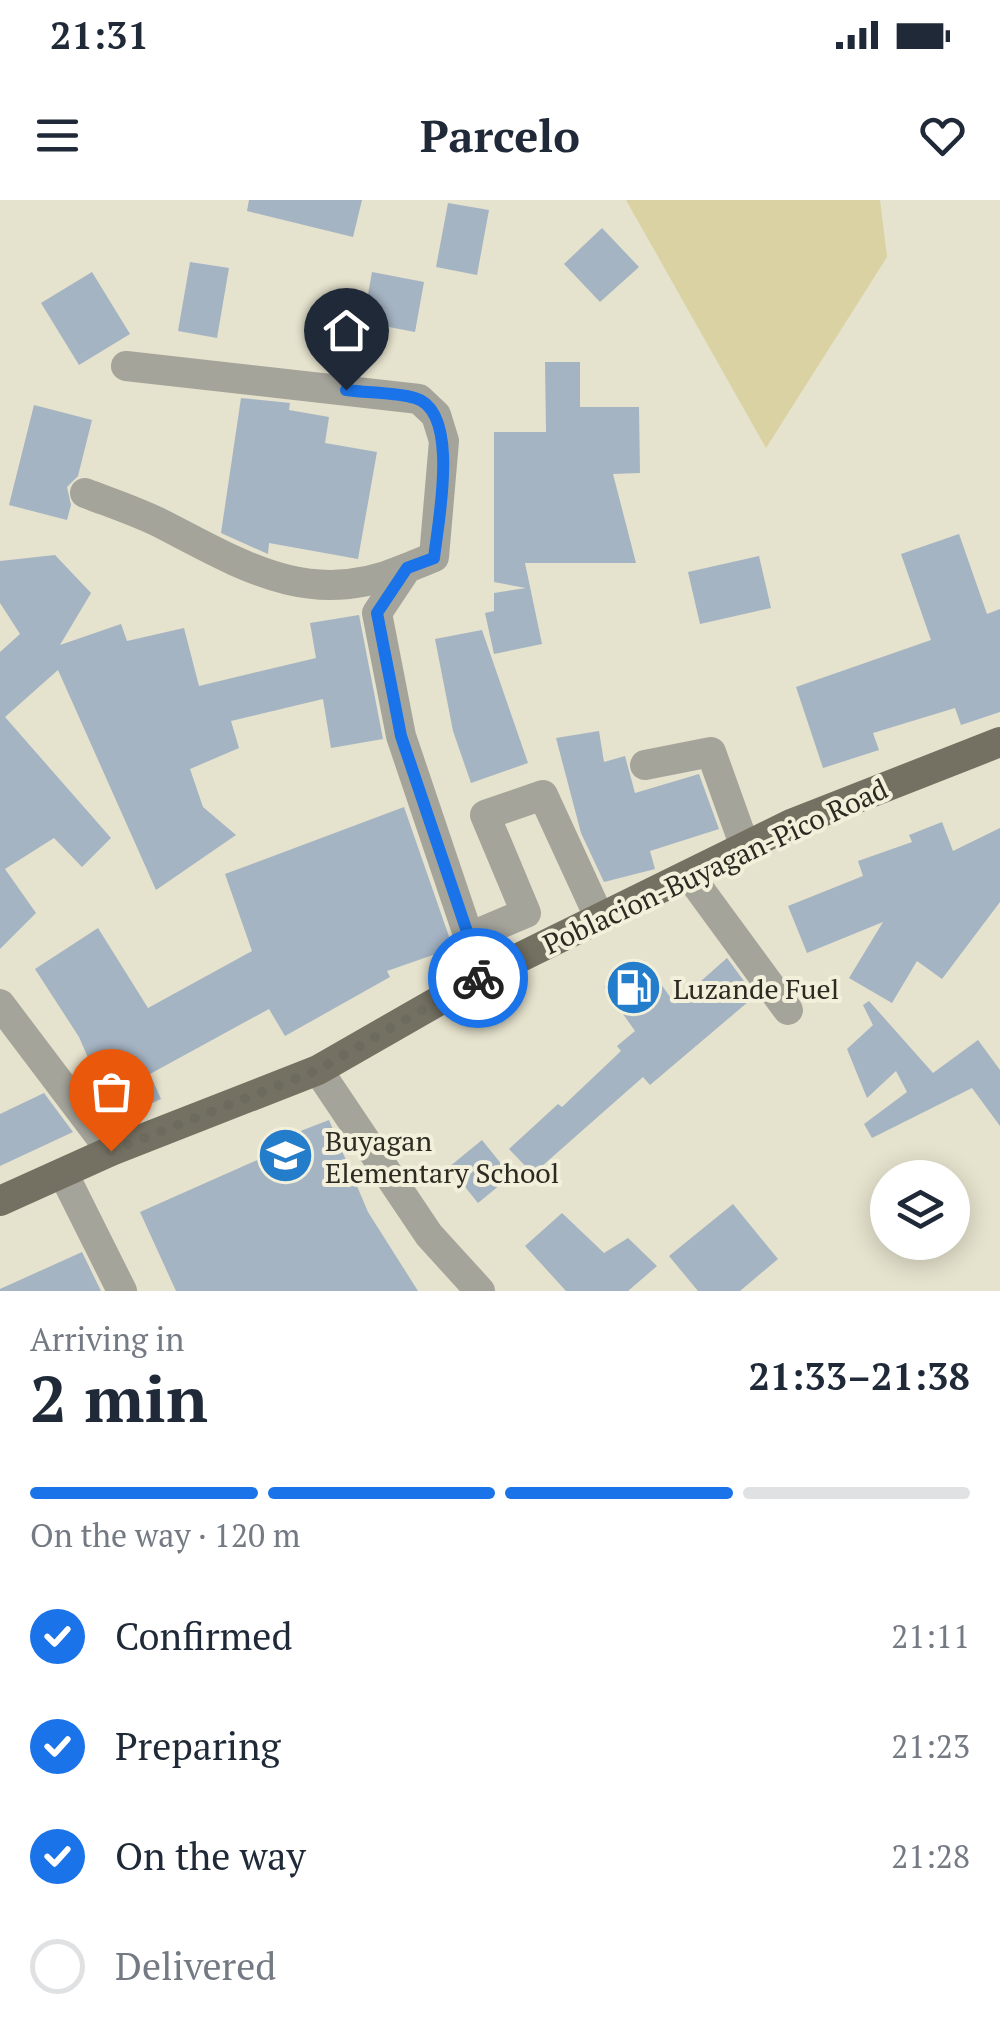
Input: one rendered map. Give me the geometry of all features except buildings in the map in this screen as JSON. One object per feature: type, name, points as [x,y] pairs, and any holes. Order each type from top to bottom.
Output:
[{"type":"main road","name":"Poblacion-Buyagan-Pico Road","points":[[0,1201],[111,1151],[318,1070],[482,976],[745,848],[878,786],[1000,742]]},
{"type":"street","points":[[85,493],[160,522],[264,576],[344,587],[374,582],[434,558],[444,441],[436,415],[419,398],[126,366]]},
{"type":"street","points":[[407,568],[377,613],[401,736],[482,976]]},
{"type":"street","points":[[645,764],[711,752],[745,848]]},
{"type":"street","points":[[542,947],[485,816],[543,795],[600,919]]},
{"type":"street","points":[[689,875],[788,1010]]},
{"type":"street","points":[[469,937],[526,913]]},
{"type":"street","points":[[0,1004],[111,1151]]},
{"type":"street","points":[[318,1070],[429,1236],[480,1291]]},
{"type":"street","points":[[63,1173],[122,1291]]},
{"type":"shaded area","points":[[626,200],[880,200],[887,257],[766,448]]},
{"type":"way so far","points":[[111,1151],[318,1070],[478,978]]},
{"type":"place","name":"Luzande Fuel","points":[[634,988]]},
{"type":"place","name":"Buyagan Elementary School","points":[[286,1156]]},
{"type":"route","points":[[346,390],[419,398],[436,415],[444,441],[434,558],[407,568],[377,613],[401,736],[482,976],[478,978]]}]
